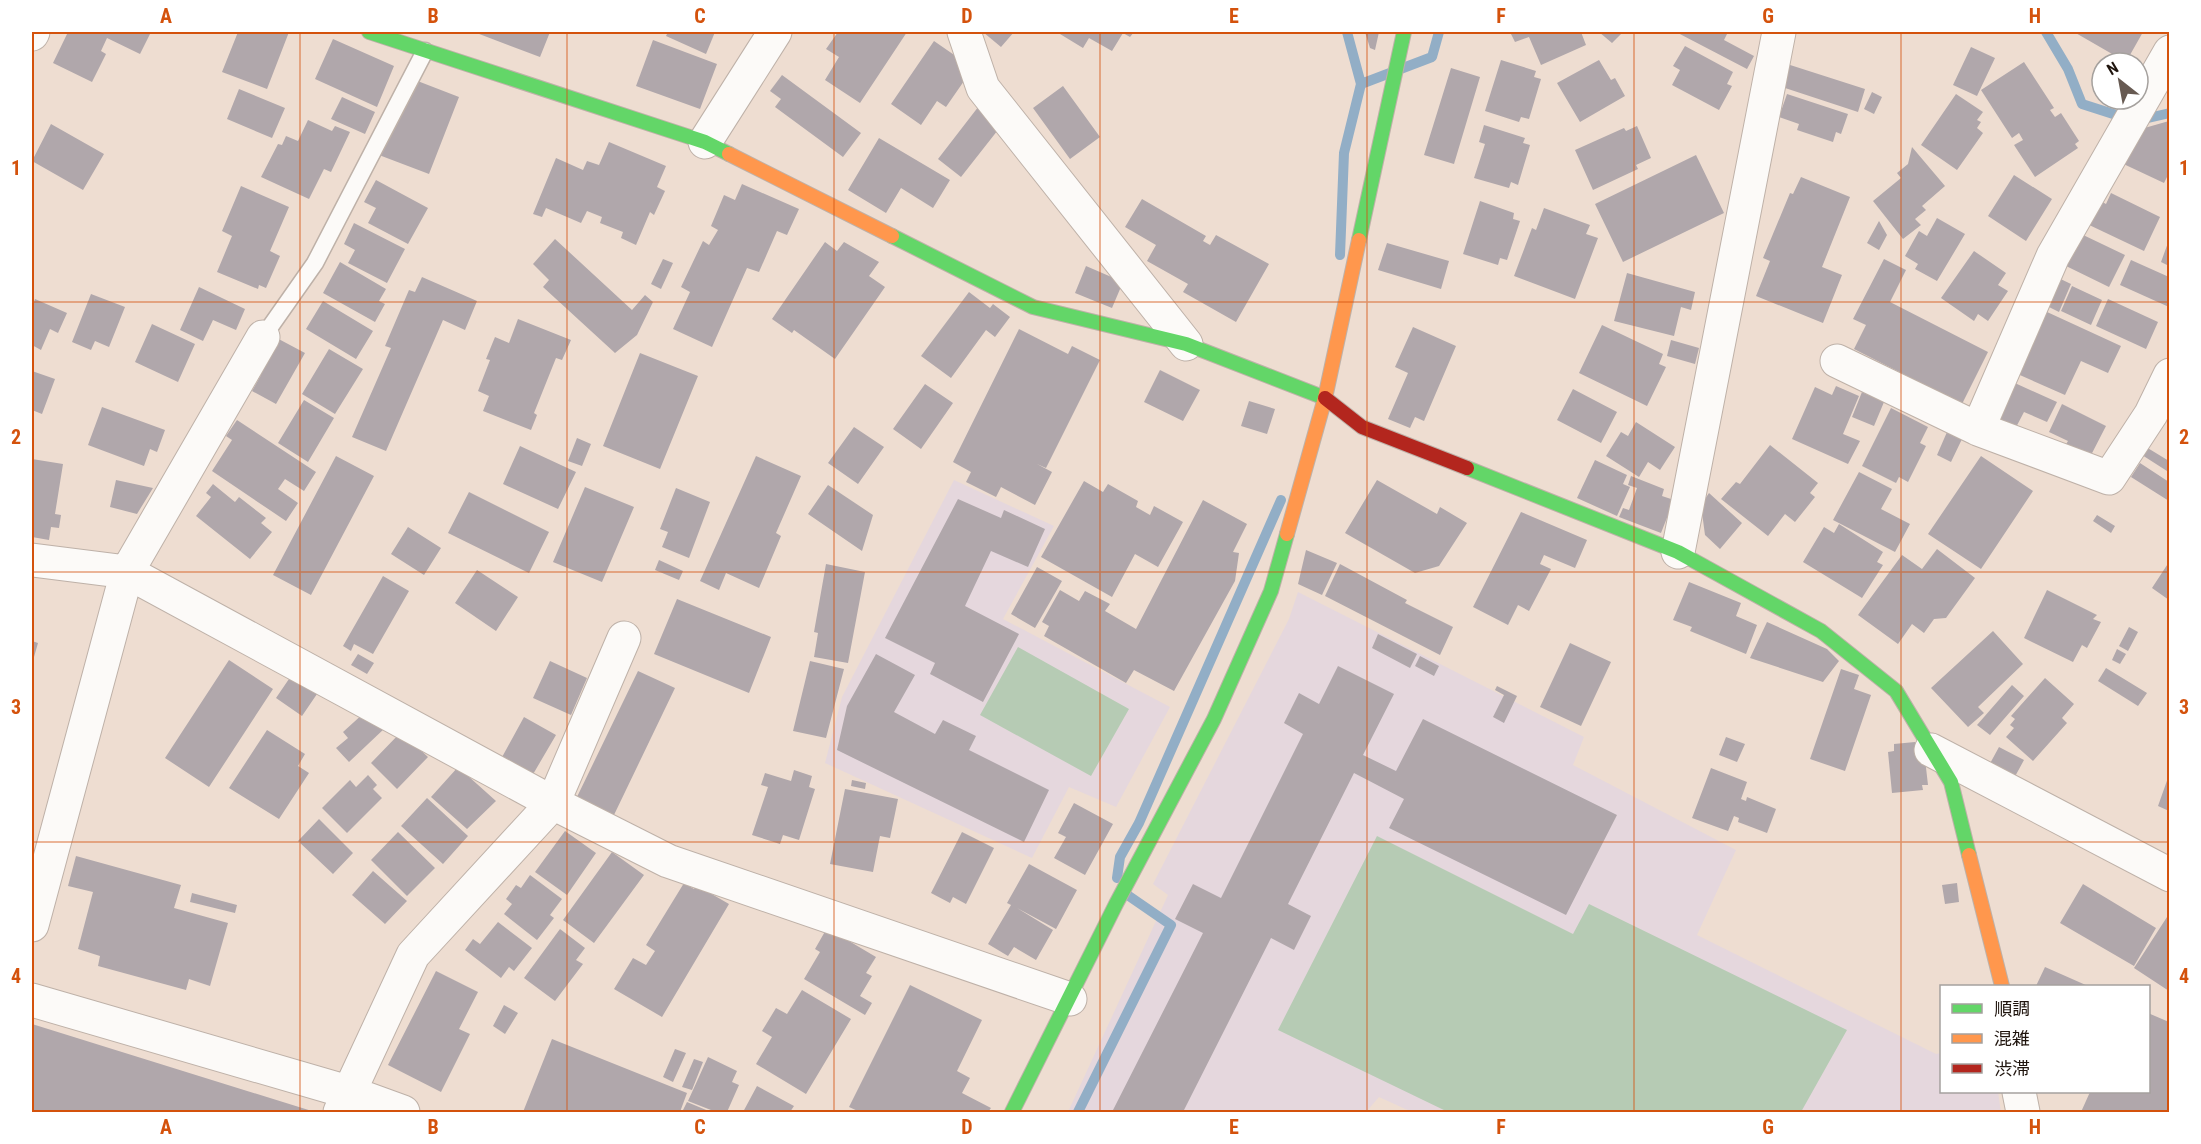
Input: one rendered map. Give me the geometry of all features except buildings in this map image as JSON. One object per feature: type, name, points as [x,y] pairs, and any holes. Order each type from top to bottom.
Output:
[{"type":"street","points":[[369,32],[705,142],[1033,307],[1186,344],[1322,397],[1362,427],[1678,552],[1821,631],[1896,690],[1951,782],[2002,985]]},
{"type":"street","points":[[705,142],[775,32]]},
{"type":"street","points":[[964,32],[983,88],[1186,344]]},
{"type":"street","points":[[1012,1113],[1116,904],[1214,719],[1271,591],[1322,397],[1404,32]]},
{"type":"street","points":[[1678,552],[1779,32]]},
{"type":"street","points":[[1978,429],[2053,256],[2169,52]]},
{"type":"street","points":[[32,925],[127,572],[263,337]]},
{"type":"street","points":[[1837,361],[1978,429],[2109,478],[2151,414],[2169,375]]},
{"type":"street","points":[[32,560],[127,572],[553,802],[668,861],[1070,999]]},
{"type":"street","points":[[344,1102],[413,955],[553,802],[624,638]]},
{"type":"street","points":[[1931,750],[2169,875]]},
{"type":"street","points":[[32,1000],[344,1102],[404,1113]]},
{"type":"street","points":[[2019,1093],[2023,1113]]},
{"type":"lane","points":[[263,337],[315,263],[425,51]]},
{"type":"shaded area","points":[[954,480],[1054,526],[1003,619],[1170,707],[1116,807],[1069,787],[1032,858],[825,763],[842,697]]},
{"type":"shaded area","points":[[1298,592],[1584,737],[1573,765],[1736,850],[1697,935],[1936,1054],[1940,1053],[1940,1093],[1998,1093],[2001,1112],[1412,1112],[1379,1097],[1366,1112],[1068,1112],[1168,895],[1153,884],[1289,619]]},
{"type":"green space","points":[[1018,647],[1129,709],[1091,776],[980,715]]},
{"type":"green space","points":[[1377,836],[1573,934],[1589,904],[1847,1030],[1801,1112],[1448,1112],[1278,1030]]},
{"type":"waterway","points":[[1340,255],[1344,153],[1361,84],[1347,32]]},
{"type":"waterway","points":[[1361,84],[1432,57],[1439,32]]},
{"type":"waterway","points":[[2046,32],[2068,69],[2082,104],[2135,121],[2170,113]]},
{"type":"waterway","points":[[1117,878],[1120,857],[1139,823],[1281,500]]},
{"type":"waterway","points":[[1078,1112],[1171,925],[1126,894]]},
{"type":"traffic: fast","points":[[369,32],[705,142],[729,154]]},
{"type":"traffic: fast","points":[[1359,240],[1404,32]]},
{"type":"traffic: fast","points":[[892,236],[1033,307],[1186,344],[1325,398]]},
{"type":"traffic: fast","points":[[1467,468],[1678,552],[1821,631],[1896,691],[1951,782],[1969,855]]},
{"type":"traffic: fast","points":[[1012,1112],[1116,904],[1214,719],[1271,591],[1287,534]]},
{"type":"traffic: slow","points":[[729,154],[892,236]]},
{"type":"traffic: slow","points":[[1287,534],[1325,398],[1359,240]]},
{"type":"traffic: slow","points":[[1969,855],[2002,985]]},
{"type":"traffic: jam","points":[[1325,398],[1362,427],[1467,468]]}]
